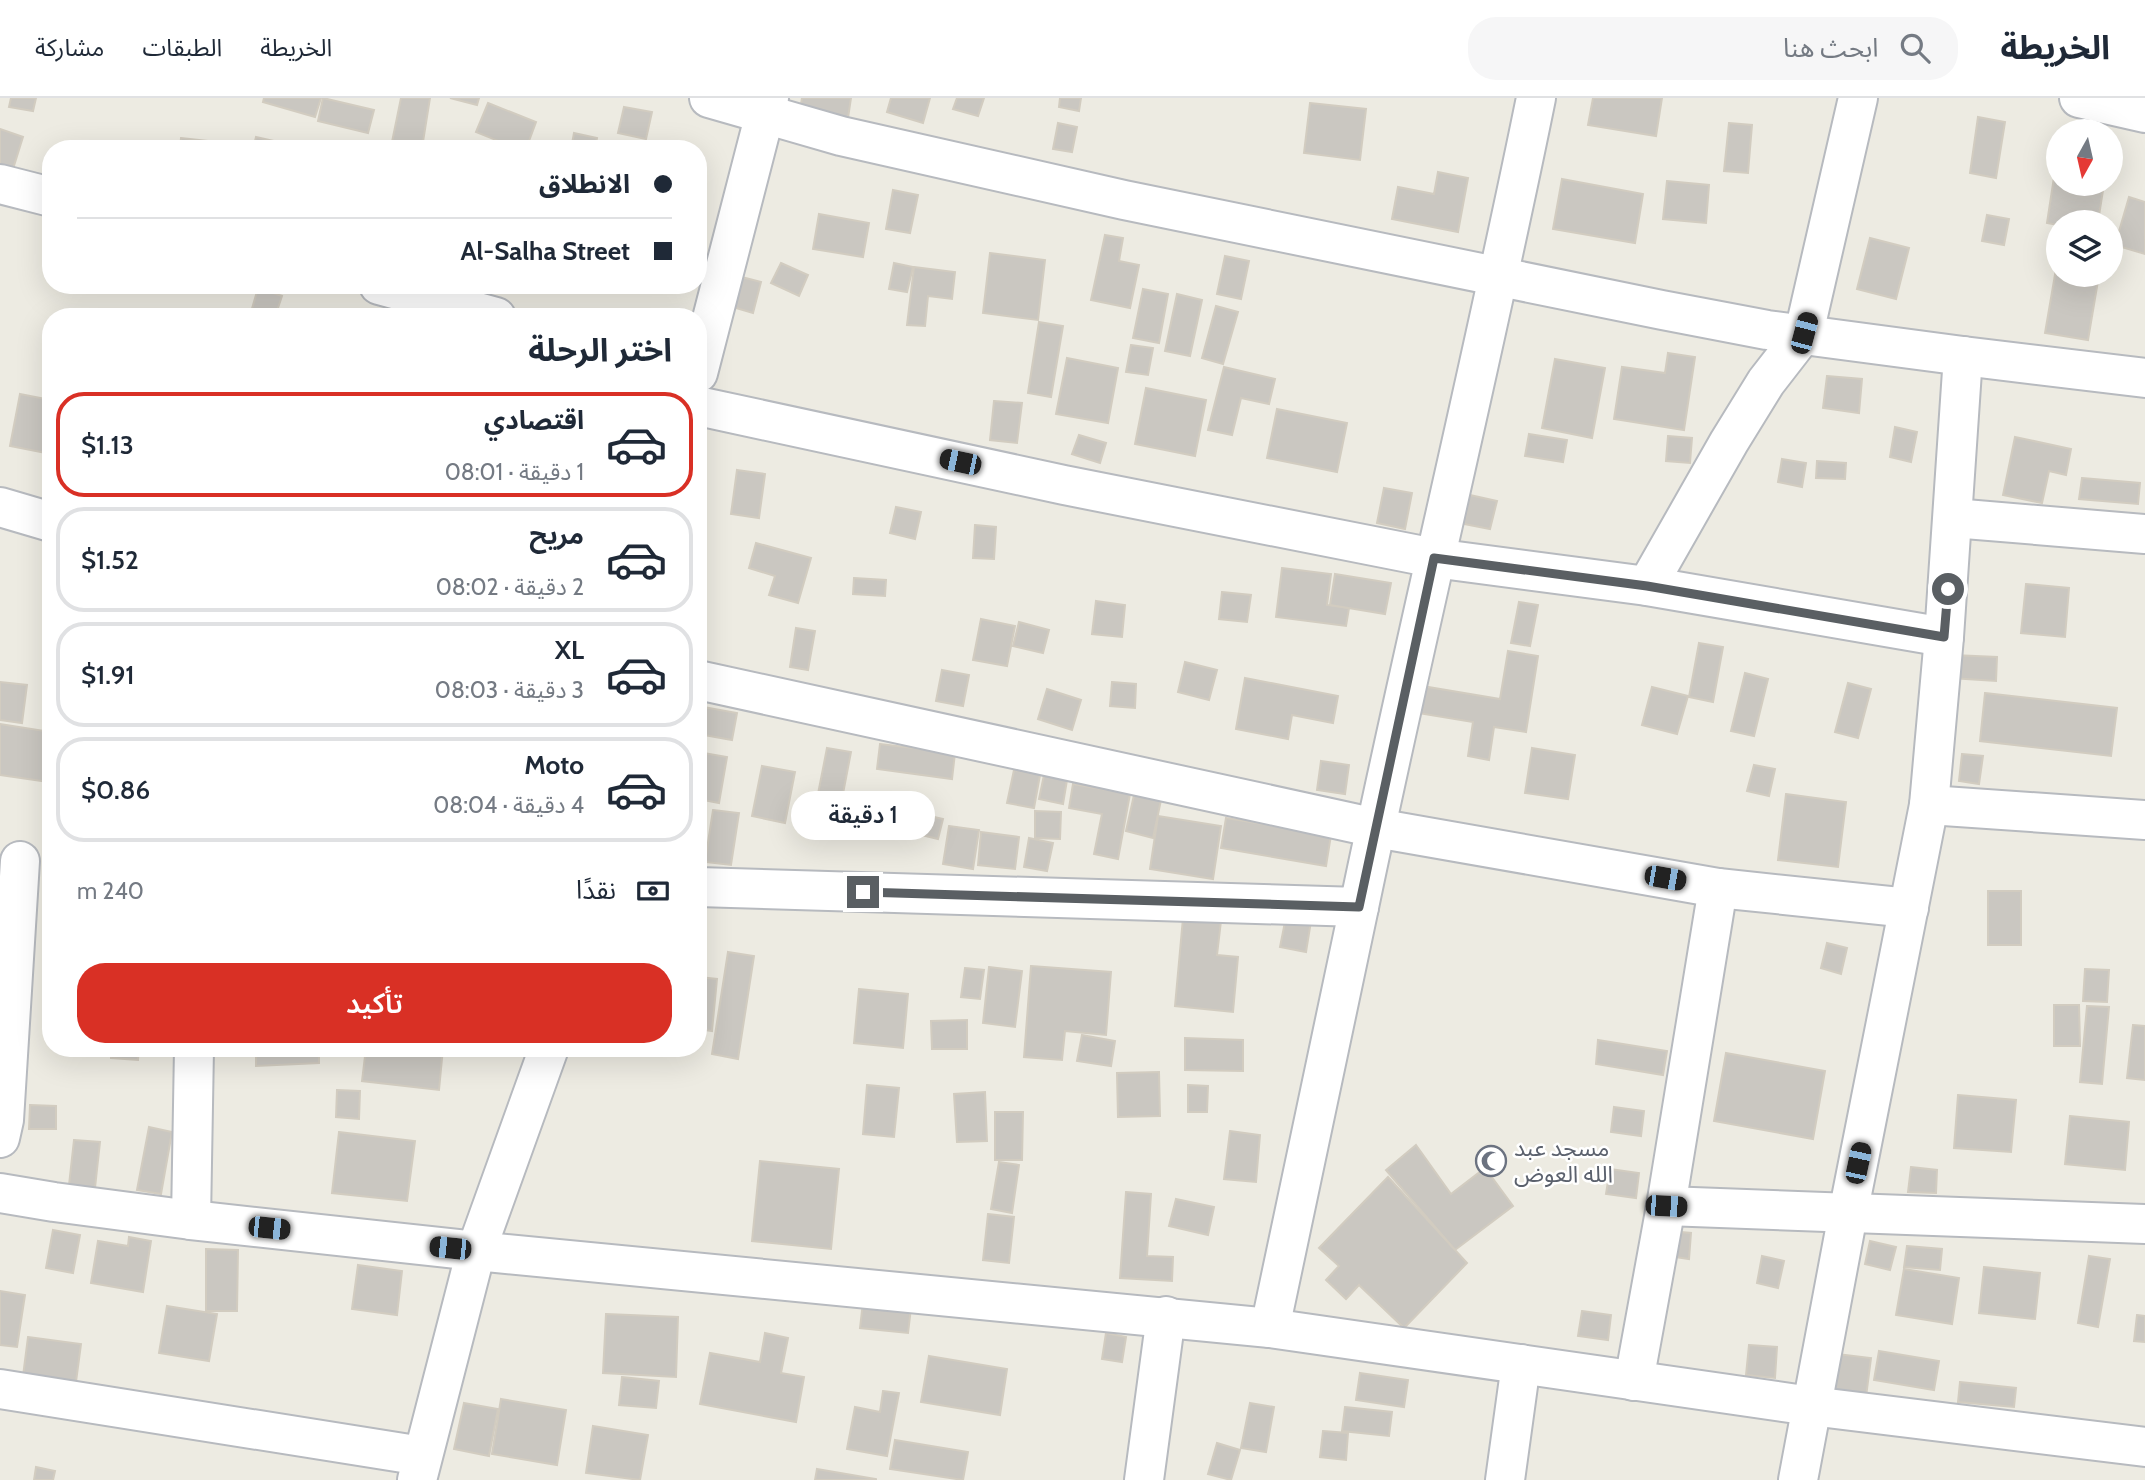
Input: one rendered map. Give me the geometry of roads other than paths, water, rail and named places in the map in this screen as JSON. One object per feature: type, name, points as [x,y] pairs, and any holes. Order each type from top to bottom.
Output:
[{"type":"street","points":[[709,98],[767,107],[841,136],[1124,200],[1767,330],[2145,378]]},
{"type":"street","points":[[1270,1328],[1434,558],[1500,277],[1536,98]]},
{"type":"street","points":[[1647,586],[1766,382],[1804,333],[1858,98]]},
{"type":"street","points":[[2079,98],[2145,113]]},
{"type":"street","points":[[707,337],[767,107]]},
{"type":"street","points":[[0,184],[42,195]]},
{"type":"street","points":[[412,294],[463,308]]},
{"type":"street","points":[[1798,1480],[1847,1214],[1929,805],[1944,637],[1963,356]]},
{"type":"street","points":[[707,408],[1064,485],[1434,558],[1647,586],[1944,637]]},
{"type":"street","points":[[0,507],[42,519]]},
{"type":"street","points":[[1953,518],[2145,534]]},
{"type":"street","points":[[707,682],[1376,828],[1718,887],[1909,908]]},
{"type":"street","points":[[1929,805],[2145,820]]},
{"type":"street","points":[[0,1138],[4,1120],[24,861]]},
{"type":"street","points":[[707,887],[1359,907]]},
{"type":"street","points":[[1634,1381],[1666,1206],[1718,887]]},
{"type":"street","points":[[191,1220],[194,1057]]},
{"type":"street","points":[[0,1389],[420,1468],[476,1251],[546,1057]]},
{"type":"street","points":[[0,1193],[191,1220],[476,1251],[1270,1328],[1811,1406],[2145,1447]]},
{"type":"street","points":[[1666,1206],[2145,1224]]},
{"type":"street","points":[[1144,1480],[1166,1316]]},
{"type":"street","points":[[1505,1480],[1521,1364]]},
{"type":"place","name":"مسجد عبد الله العوض","points":[[1491,1161]]}]
